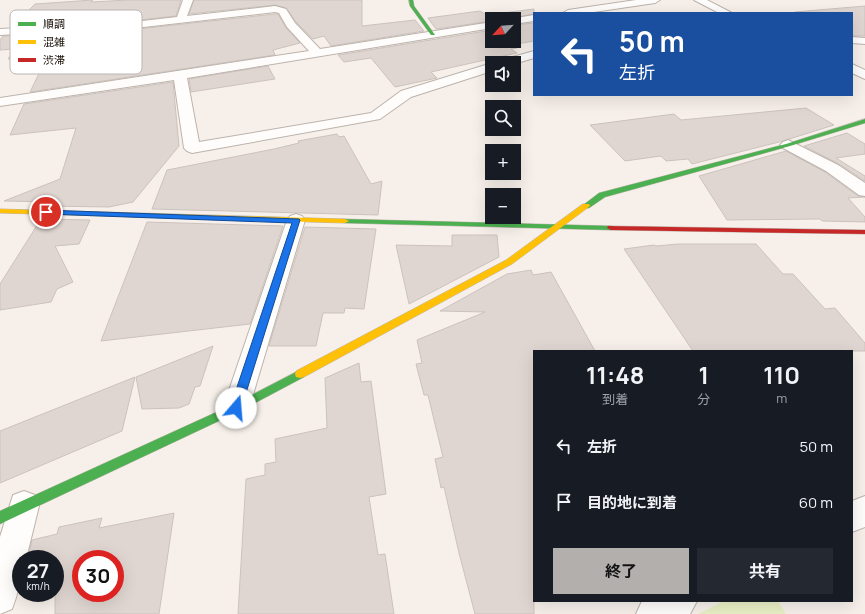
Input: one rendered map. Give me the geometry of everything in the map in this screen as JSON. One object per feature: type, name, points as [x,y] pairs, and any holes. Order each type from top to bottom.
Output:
[{"type":"street","points":[[181,20],[188,0]]},
{"type":"street","points":[[411,0],[412,6],[433,34]]},
{"type":"street","points":[[574,12],[636,1],[655,0]]},
{"type":"street","points":[[699,0],[725,12]]},
{"type":"street","points":[[142,24],[275,9],[283,11],[291,25],[317,53]]},
{"type":"street","points":[[521,20],[533,18]]},
{"type":"street","points":[[0,102],[485,26]]},
{"type":"street","points":[[0,32],[10,31]]},
{"type":"street","points":[[853,40],[865,41]]},
{"type":"street","points":[[521,58],[533,54]]},
{"type":"street","points":[[180,75],[192,148],[375,116],[406,94],[485,69]]},
{"type":"street","points":[[853,69],[865,75]]},
{"type":"street","points":[[0,597],[12,512],[125,461],[236,408],[509,262],[602,195],[788,145],[865,121]]},
{"type":"street","points":[[788,145],[832,168],[865,192]]},
{"type":"street","points":[[0,212],[559,227],[865,232]]},
{"type":"street","points":[[236,408],[296,220]]},
{"type":"street","points":[[853,517],[865,511]]},
{"type":"street","points":[[653,614],[678,602]]},
{"type":"green space","points":[[722,602],[779,602],[786,614],[698,614]]},
{"type":"building","points":[[93,0],[91,2],[181,0],[176,16],[142,20],[142,10],[29,10],[35,4]]},
{"type":"building","points":[[194,0],[362,0],[362,26],[415,20],[424,31],[331,46],[324,36],[313,39],[296,22],[286,8],[275,5],[189,14]]},
{"type":"building","points":[[865,6],[865,36],[853,36],[853,12],[795,12]]},
{"type":"building","points":[[534,9],[533,14],[521,17],[521,12],[510,12]]},
{"type":"building","points":[[480,11],[485,14],[485,22],[436,29],[428,18]]},
{"type":"building","points":[[278,14],[286,28],[300,43],[273,50],[275,55],[30,92],[39,74],[142,74],[142,28]]},
{"type":"building","points":[[533,23],[533,41],[521,43],[521,24]]},
{"type":"building","points":[[485,31],[485,48],[517,48],[511,49],[517,53],[503,56],[485,56],[485,60],[431,72],[437,78],[395,87],[371,58],[344,62],[338,55]]},
{"type":"building","points":[[3,36],[10,36],[10,49],[0,50],[0,40]]},
{"type":"building","points":[[268,66],[275,79],[191,92],[189,79]]},
{"type":"building","points":[[173,82],[179,146],[133,202],[109,207],[49,206],[52,202],[4,201],[60,179],[76,128],[10,135],[24,104]]},
{"type":"building","points":[[806,108],[834,125],[783,141],[692,164],[688,159],[666,161],[661,156],[625,161],[590,125],[674,114],[681,120]]},
{"type":"building","points":[[847,133],[865,144],[865,154],[836,158],[865,176],[865,181],[839,164],[804,146]]},
{"type":"building","points":[[337,134],[339,137],[344,136],[371,184],[382,181],[378,215],[152,209],[167,170],[274,149],[299,143],[298,141]]},
{"type":"building","points":[[786,151],[825,172],[858,196],[865,197],[848,198],[865,217],[865,222],[822,221],[820,219],[727,220],[699,176]]},
{"type":"building","points":[[41,219],[90,220],[79,244],[55,246],[73,282],[57,289],[51,302],[0,310],[0,284]]},
{"type":"building","points":[[147,222],[283,226],[250,324],[101,341]]},
{"type":"building","points":[[305,227],[376,229],[364,309],[345,308],[344,313],[323,313],[316,346],[269,346]]},
{"type":"building","points":[[452,235],[497,235],[499,257],[409,304],[396,245],[452,246]]},
{"type":"building","points":[[678,244],[756,244],[783,274],[793,274],[825,309],[835,308],[865,343],[865,351],[692,350],[624,249]]},
{"type":"building","points":[[531,270],[533,275],[551,272],[594,350],[533,350],[534,614],[475,614],[444,487],[441,488],[435,459],[443,457],[428,395],[424,395],[416,364],[422,363],[417,340],[485,312],[440,311],[507,274]]},
{"type":"building","points":[[213,346],[200,386],[195,387],[189,404],[179,408],[142,409],[136,377]]},
{"type":"building","points":[[359,363],[361,382],[371,381],[386,494],[369,497],[378,555],[385,554],[394,614],[238,614],[246,479],[265,475],[265,464],[276,462],[275,439],[327,428],[325,378]]},
{"type":"building","points":[[135,377],[122,431],[0,483],[0,431]]},
{"type":"building","points":[[174,513],[159,614],[55,614],[55,602],[64,602],[64,550],[30,550],[32,540],[57,534],[59,527],[102,518],[99,528]]},
{"type":"traffic: fast","points":[[411,0],[412,6],[433,34]]},
{"type":"traffic: fast","points":[[586,206],[602,195],[788,145],[865,121]]},
{"type":"traffic: fast","points":[[345,221],[611,228]]},
{"type":"traffic: fast","points":[[0,518],[236,408],[300,374]]},
{"type":"traffic: slow","points":[[300,374],[509,262],[586,206]]},
{"type":"traffic: slow","points":[[0,211],[345,221]]},
{"type":"traffic: jam","points":[[611,228],[865,232]]},
{"type":"route","points":[[46,212],[296,220],[236,408]]}]
